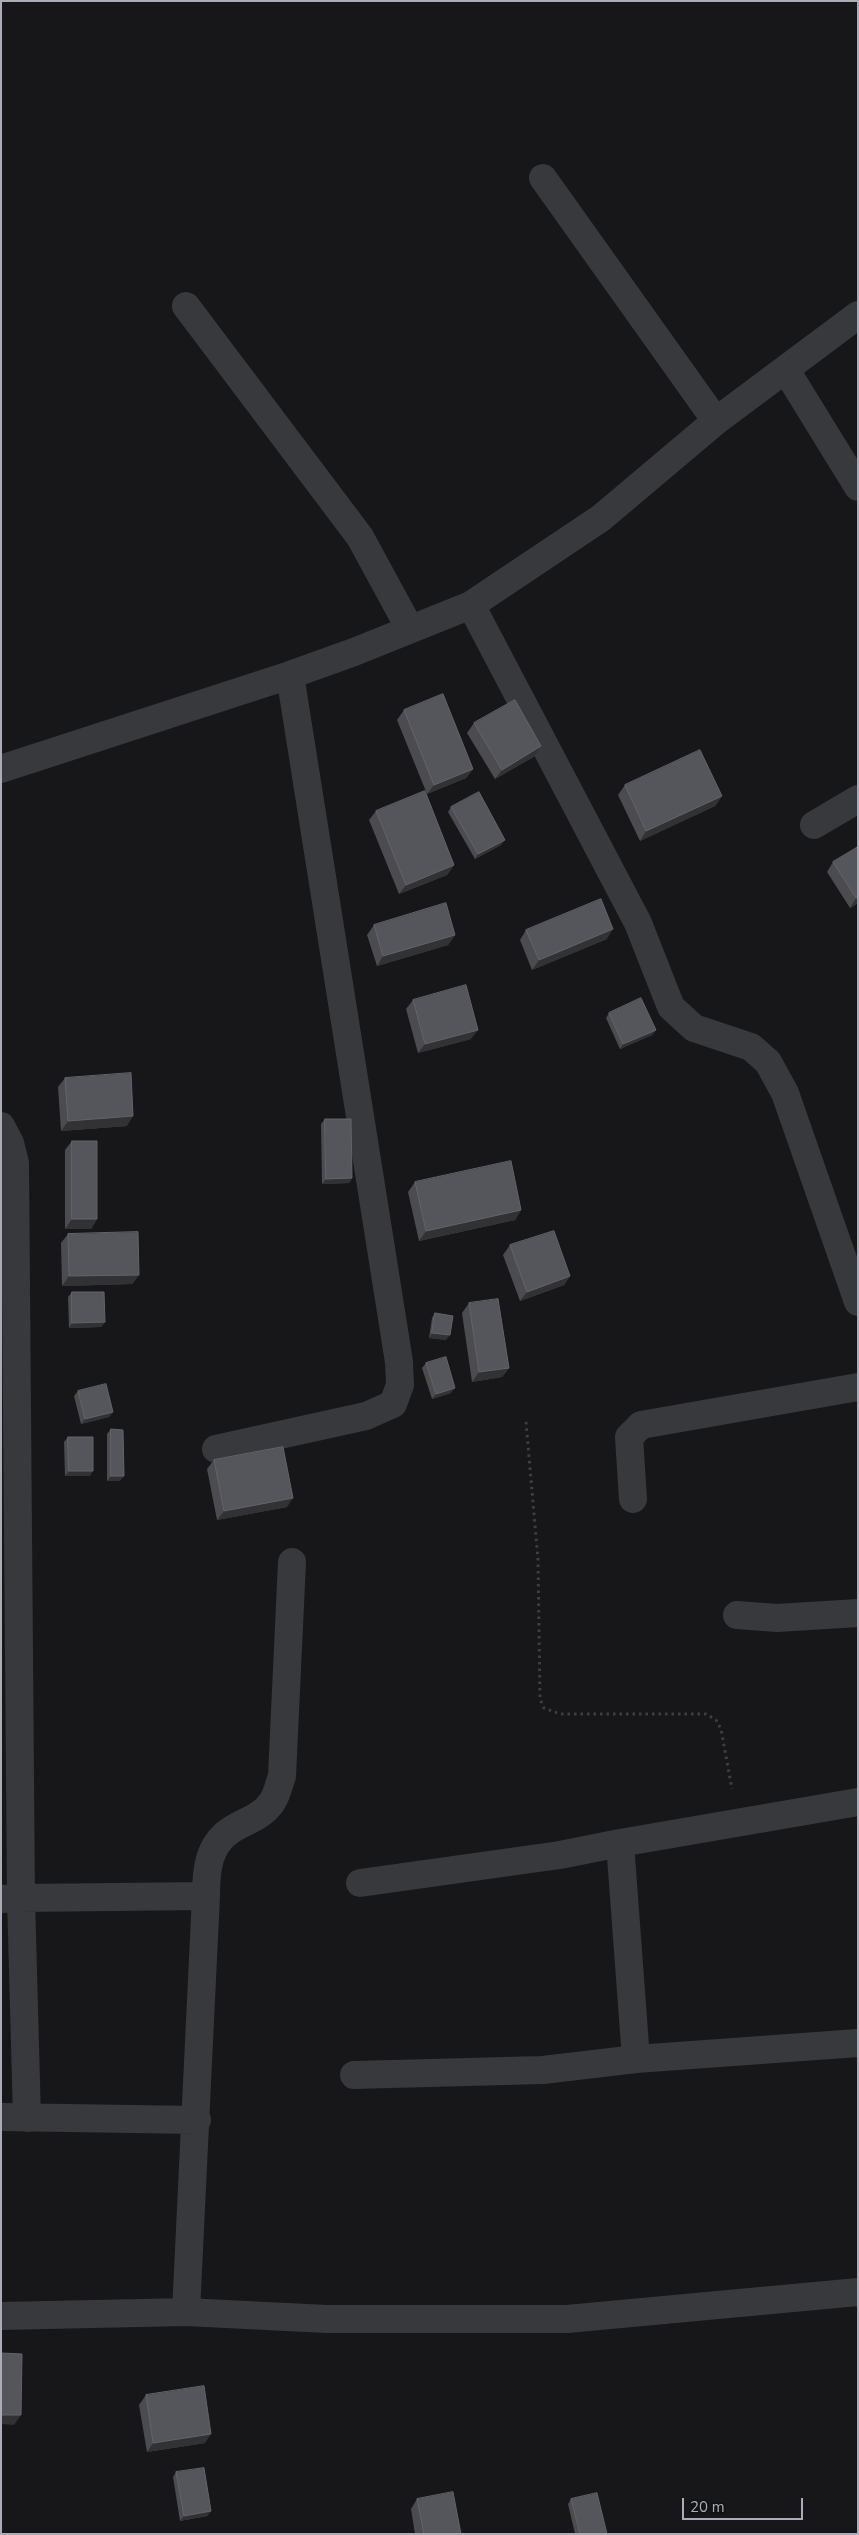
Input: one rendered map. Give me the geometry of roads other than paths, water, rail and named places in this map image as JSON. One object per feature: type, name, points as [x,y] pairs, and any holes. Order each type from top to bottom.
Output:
[{"type":"street","points":[[543,178],[716,421]]},
{"type":"street","points":[[186,306],[360,537],[410,629]]},
{"type":"street","points":[[1,770],[290,675],[471,605],[601,518],[716,421],[858,315]]},
{"type":"street","points":[[786,370],[858,487]]},
{"type":"street","points":[[471,605],[638,923],[671,1007],[694,1028],[751,1047],[768,1062],[785,1093],[858,1302]]},
{"type":"street","points":[[216,1449],[366,1416],[393,1404],[400,1385],[398,1352],[290,675]]},
{"type":"street","points":[[814,825],[858,799]]},
{"type":"street","points":[[1,1126],[10,1143],[15,1164],[11,1898],[14,2118],[197,2120]]},
{"type":"street","points":[[633,1499],[629,1437],[641,1425],[858,1387]]},
{"type":"street","points":[[186,2312],[197,2120],[206,1868],[214,1848],[230,1830],[257,1818],[273,1801],[282,1776],[292,1562]]},
{"type":"street","points":[[737,1615],[777,1618],[858,1613]]},
{"type":"street","points":[[360,1883],[560,1855],[858,1802]]},
{"type":"street","points":[[620,1843],[636,2059]]},
{"type":"street","points":[[11,1898],[206,1896]]},
{"type":"street","points":[[354,2075],[543,2070],[636,2059],[858,2043]]},
{"type":"street","points":[[1,2316],[186,2312],[327,2318],[567,2319],[858,2292]]}]
